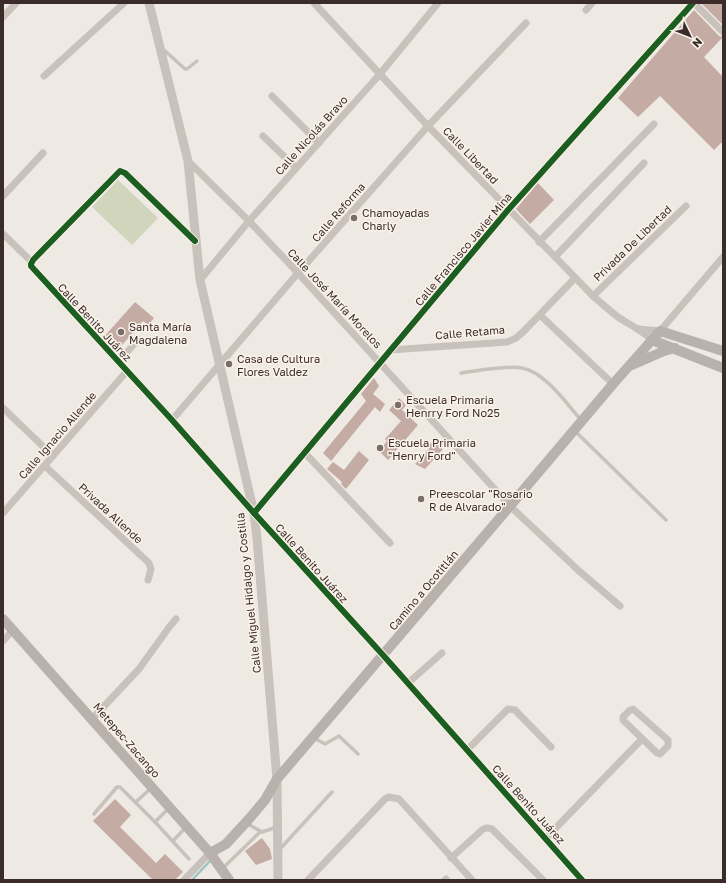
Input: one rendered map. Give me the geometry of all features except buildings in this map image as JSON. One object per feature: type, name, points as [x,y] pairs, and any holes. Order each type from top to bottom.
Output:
[{"type":"main road","name":"Camino a Ocotitlán","points":[[210,853],[226,844],[265,800],[277,779],[626,368],[660,331]]},
{"type":"main road","points":[[660,331],[723,351]]},
{"type":"main road","points":[[652,340],[676,348],[723,368]]},
{"type":"main road","points":[[626,368],[664,351],[676,348]]},
{"type":"main road","name":"Metepec-Zacango","points":[[3,619],[210,853],[229,880]]},
{"type":"street","points":[[3,17],[16,3]]},
{"type":"street","points":[[44,76],[124,3]]},
{"type":"street","name":"Calle Miguel Hidalgo y Costilla","points":[[149,3],[188,161],[200,280],[254,513],[277,779],[278,880]]},
{"type":"street","name":"Calle Libertad","points":[[314,3],[428,126],[593,296],[619,317],[639,329],[652,340]]},
{"type":"street","name":"Calle Nicolás Bravo","points":[[200,280],[249,221],[380,74],[438,3]]},
{"type":"street","points":[[586,10],[592,3]]},
{"type":"street","points":[[694,3],[723,32]]},
{"type":"street","name":"Calle Francisco Javier Mina","points":[[254,513],[508,210],[694,3]]},
{"type":"street","name":"Calle Reforma","points":[[172,420],[298,273],[428,126],[526,23]]},
{"type":"street","points":[[272,96],[319,142]]},
{"type":"street","points":[[539,242],[654,124]]},
{"type":"street","points":[[264,136],[296,168]]},
{"type":"street","points":[[3,196],[43,153]]},
{"type":"street","name":"Calle José María Morelos","points":[[188,161],[249,221],[298,273],[510,506],[552,546],[620,606]]},
{"type":"street","points":[[556,257],[644,163]]},
{"type":"street","points":[[32,261],[118,173],[123,172],[195,241]]},
{"type":"street","name":"Privada De Libertad","points":[[593,296],[686,206]]},
{"type":"street","name":"Calle Benito Juárez","points":[[3,234],[32,261],[31,266],[33,269],[172,420],[582,880]]},
{"type":"street","points":[[660,331],[723,256]]},
{"type":"street","name":"Calle Retama","points":[[390,350],[507,342],[520,335],[575,278]]},
{"type":"street","points":[[540,315],[613,384]]},
{"type":"street","name":"Calle Libertad","points":[[639,329],[660,331]]},
{"type":"street","points":[[118,362],[137,341]]},
{"type":"street","name":"Calle Ignacio Allende","points":[[3,513],[127,371]]},
{"type":"street","points":[[3,408],[53,456]]},
{"type":"street","points":[[304,452],[390,543]]},
{"type":"street","name":"Privada Allende","points":[[45,466],[149,563],[151,569],[148,580]]},
{"type":"street","points":[[92,719],[139,669],[176,619]]},
{"type":"street","points":[[3,641],[13,630]]},
{"type":"street","points":[[408,683],[442,653]]},
{"type":"street","points":[[632,709],[668,740],[669,744],[662,753],[658,754],[642,739],[623,720],[623,717],[632,709]]},
{"type":"street","points":[[467,750],[508,710],[515,710],[551,747]]},
{"type":"street","points":[[546,838],[642,739]]},
{"type":"street","points":[[308,880],[385,799],[389,797],[399,799],[472,880]]},
{"type":"street","points":[[451,858],[482,830],[489,828],[492,829],[543,880]]},
{"type":"street","points":[[184,880],[210,853]]},
{"type":"lane","points":[[160,47],[185,69],[197,61]]},
{"type":"lane","points":[[461,373],[501,368],[524,368],[534,372],[543,379],[582,421]]},
{"type":"lane","points":[[574,430],[666,520]]},
{"type":"lane","points":[[313,738],[325,744],[339,736],[358,754]]},
{"type":"lane","points":[[94,814],[118,787],[136,802],[189,859]]},
{"type":"lane","points":[[136,802],[152,787]]},
{"type":"lane","points":[[278,851],[332,792]]},
{"type":"lane","points":[[155,822],[170,807]]},
{"type":"lane","points":[[245,823],[260,832]]},
{"type":"lane","points":[[173,841],[186,826]]},
{"type":"lane","points":[[222,869],[260,832],[278,827]]},
{"type":"green space","points":[[118,180],[158,218],[132,245],[92,207]]},
{"type":"waterway","points":[[192,880],[210,861]]},
{"type":"cycle path","points":[[254,513],[508,210],[693,3]]},
{"type":"cycle path","points":[[195,241],[125,173],[120,171],[33,260],[31,266],[172,420],[383,655],[582,880]]},
{"type":"place","name":"Chamoyadas Charly","points":[[354,218]]},
{"type":"place","name":"Santa María Magdalena","points":[[121,332]]},
{"type":"place","name":"Casa de Cultura Flores Valdez","points":[[229,364]]},
{"type":"place","name":"Escuela Primaria Henrry Ford No25","points":[[398,405]]},
{"type":"place","name":"Escuela Primaria \"Henry Ford\"","points":[[380,448]]},
{"type":"place","name":"Preescolar \"Rosario R de Alvarado\"","points":[[421,499]]}]
